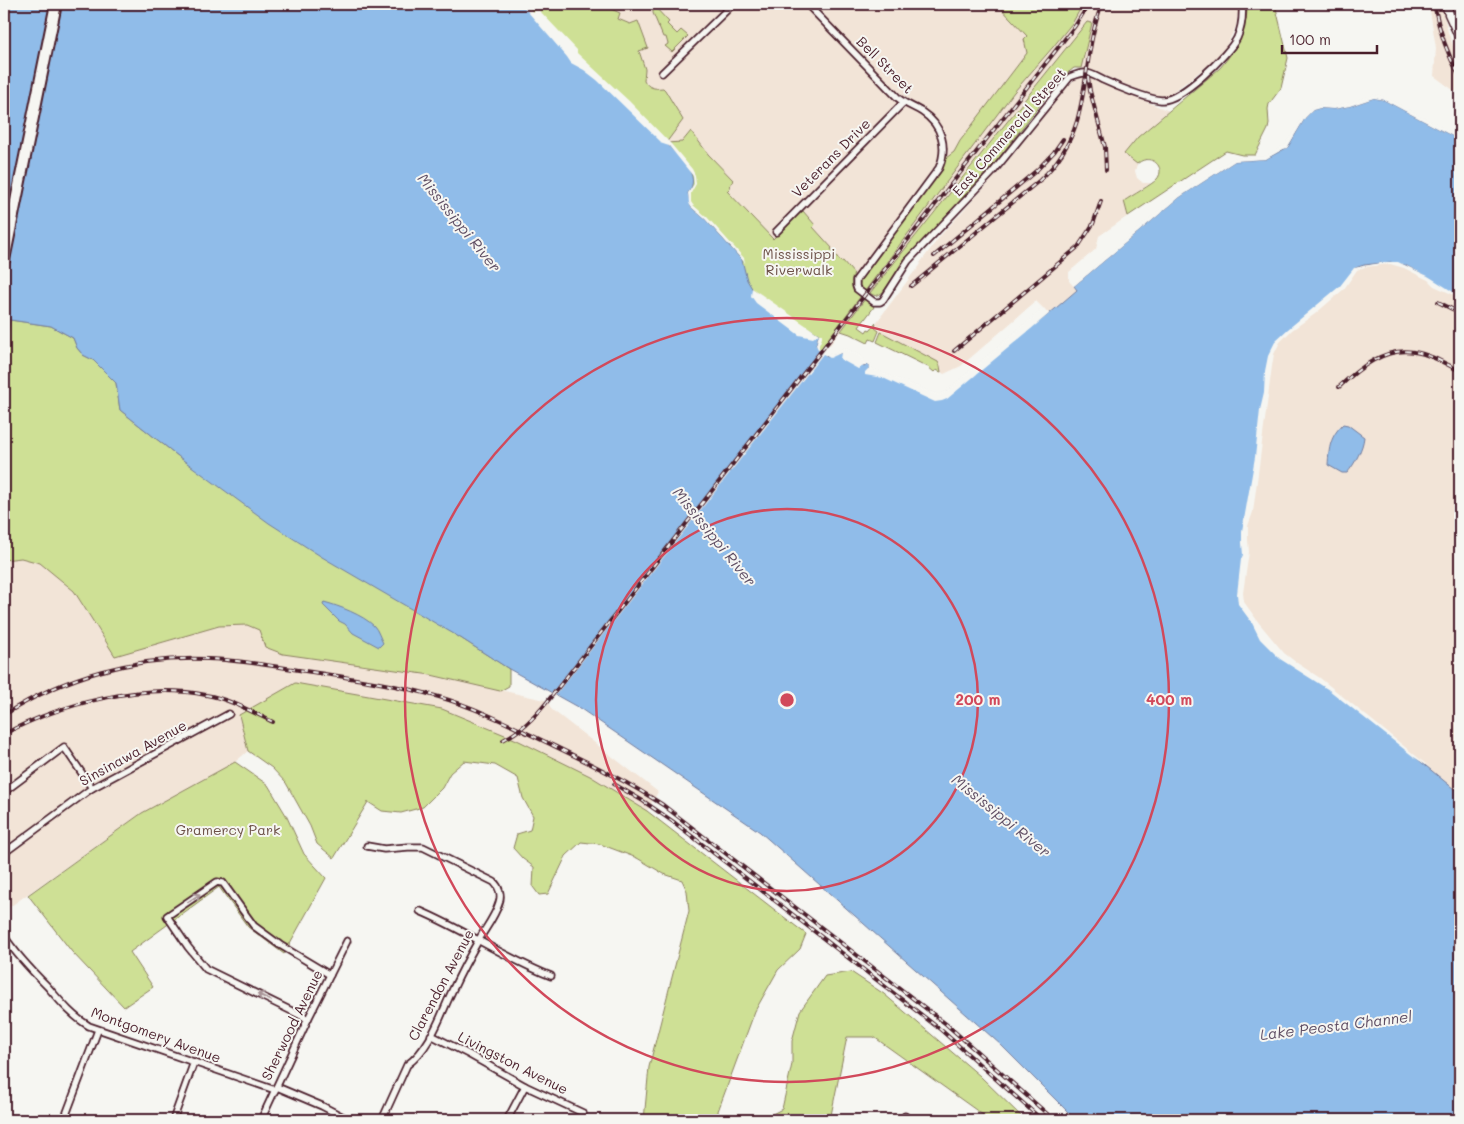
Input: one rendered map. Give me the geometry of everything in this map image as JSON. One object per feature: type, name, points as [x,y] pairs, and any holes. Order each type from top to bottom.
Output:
[{"type":"highway","points":[[4,260],[56,4]]},
{"type":"main road","points":[[1446,4],[1460,38]]},
{"type":"street","points":[[662,73],[733,4]]},
{"type":"street","name":"Bell Street","points":[[807,4],[904,103],[927,116],[939,130],[944,144]]},
{"type":"street","name":"East Commercial Street","points":[[944,144],[939,168],[902,220],[857,277],[856,286],[874,302],[883,300],[908,261],[992,173],[1070,77],[1076,74],[1088,73],[1153,98],[1168,100],[1175,97],[1208,71],[1230,49],[1237,38],[1240,28],[1243,11],[1242,4]]},
{"type":"street","name":"Veterans Drive","points":[[776,232],[904,103]]},
{"type":"street","name":"Sinsinawa Avenue","points":[[4,853],[92,788],[229,714]]},
{"type":"street","points":[[4,792],[64,747],[92,788]]},
{"type":"street","name":"Clarendon Avenue","points":[[367,846],[384,849],[422,847],[491,880],[497,885],[500,900],[495,913],[478,940],[454,986],[431,1035],[415,1059],[408,1065],[382,1120]]},
{"type":"street","points":[[308,1019],[206,969],[167,916],[217,882],[223,883],[254,926],[280,945],[330,975]]},
{"type":"street","points":[[420,911],[447,923],[525,966],[551,976]]},
{"type":"street","name":"Montgomery Avenue","points":[[4,936],[31,970],[64,1006],[82,1022],[98,1030],[276,1089],[322,1106],[349,1120]]},
{"type":"street","name":"Sherwood Avenue","points":[[261,1120],[347,941]]},
{"type":"street","points":[[64,1120],[98,1030]]},
{"type":"street","name":"Livingston Avenue","points":[[431,1035],[525,1086],[583,1113]]},
{"type":"street","points":[[173,1120],[194,1062]]},
{"type":"street","points":[[507,1120],[525,1086]]},
{"type":"shaded area","points":[[600,4],[1062,4],[1014,92],[1073,22],[1083,4],[1238,4],[1239,8],[1236,26],[1226,47],[1211,63],[1166,97],[1162,98],[1081,68],[1087,22],[870,293],[866,290],[861,296],[854,291],[852,286],[854,274],[843,261],[841,262],[832,248],[813,227],[815,225],[803,211],[773,239],[727,191],[734,181],[708,154],[691,132],[682,142],[665,143],[683,120],[665,90],[663,88],[650,87],[644,80],[645,68],[639,51],[647,47],[638,21],[630,24],[617,19],[620,13]]},
{"type":"shaded area","points":[[1429,4],[1441,4],[1448,32],[1460,65],[1460,95],[1434,76],[1436,48]]},
{"type":"shaded area","points":[[1082,77],[1092,79],[1169,111],[1138,137],[1124,154],[1137,164],[1135,171],[1137,178],[1143,183],[1151,183],[1124,201],[1128,216],[1099,236],[1096,249],[1069,272],[1069,281],[1077,290],[1049,314],[1036,301],[961,366],[944,374],[941,372],[938,362],[876,330],[876,323],[941,235],[997,174],[1069,85],[1074,80]]},
{"type":"shaded area","points":[[1390,262],[1405,265],[1455,293],[1460,286],[1460,794],[1282,655],[1245,609],[1241,593],[1245,540],[1269,365],[1278,340],[1355,268]]},
{"type":"shaded area","points":[[860,297],[864,300],[830,345],[826,342]]},
{"type":"shaded area","points":[[4,553],[40,562],[74,591],[115,655],[219,626],[247,625],[377,663],[545,700],[551,709],[658,792],[647,811],[590,776],[517,740],[239,715],[248,751],[235,762],[142,813],[4,911]]},
{"type":"green space","name":"Mississippi Riverwalk","points":[[521,4],[586,4],[591,9],[595,4],[600,4],[620,13],[618,19],[630,24],[638,21],[648,48],[639,51],[645,69],[644,80],[647,85],[665,90],[683,120],[666,143],[682,142],[691,131],[708,154],[734,181],[727,191],[773,239],[803,211],[815,225],[813,227],[832,248],[841,262],[843,261],[854,274],[851,284],[861,296],[819,351],[810,330],[741,281],[533,16]]},
{"type":"green space","points":[[997,4],[1083,4],[1073,22],[1014,92],[865,291],[859,286],[861,278],[942,170],[946,158],[954,152],[960,141],[1027,53],[1024,39],[1027,36]]},
{"type":"green space","points":[[1247,4],[1275,4],[1288,58],[1281,88],[1269,104],[1268,129],[1255,155],[1242,155],[1226,151],[1128,216],[1124,201],[1155,181],[1160,174],[1160,170],[1156,162],[1152,160],[1142,161],[1137,164],[1124,154],[1138,137],[1220,68],[1240,39],[1247,13]]},
{"type":"green space","points":[[654,6],[677,34],[681,30],[688,36],[672,52],[665,46],[668,44],[653,13]]},
{"type":"green space","points":[[1087,22],[1092,23],[1081,68],[1074,68],[1065,75],[994,164],[909,255],[883,292],[876,296],[870,293]]},
{"type":"green space","points":[[865,299],[874,307],[859,327],[866,332],[876,323],[875,328],[879,331],[875,341],[870,339],[868,343],[841,331]]},
{"type":"green space","points":[[10,320],[51,326],[73,338],[77,348],[83,355],[93,360],[116,383],[120,410],[183,460],[509,669],[509,686],[500,691],[431,675],[283,654],[265,647],[259,630],[247,625],[219,626],[115,656],[74,591],[40,563],[21,558],[4,560],[4,356]]},
{"type":"green space","points":[[881,332],[938,362],[941,372],[936,370],[934,372],[928,367],[877,342]]},
{"type":"green space","points":[[295,683],[442,709],[517,740],[590,776],[647,811],[806,934],[800,949],[778,970],[755,1011],[718,1111],[719,1120],[644,1120],[649,1067],[689,911],[687,891],[682,880],[664,874],[637,858],[600,844],[581,842],[566,856],[548,894],[539,895],[533,887],[534,867],[513,848],[517,834],[530,830],[533,816],[523,798],[518,778],[495,765],[464,761],[450,773],[442,788],[423,807],[401,813],[382,811],[368,802],[334,858],[317,844],[310,826],[286,783],[272,768],[248,751],[239,715]]},
{"type":"green space","name":"Gramercy Park","points":[[235,762],[268,785],[286,815],[304,854],[326,878],[284,954],[248,927],[219,887],[130,952],[153,987],[124,1007],[72,952],[28,895],[142,813]]},
{"type":"green space","points":[[851,972],[884,994],[980,1076],[1025,1120],[990,1120],[874,1037],[847,1037],[830,1120],[761,1120],[782,1109],[792,1064],[792,1041],[800,1011],[825,976]]},
{"type":"water","points":[[4,4],[521,4],[684,162],[691,174],[692,180],[692,186],[688,193],[691,207],[705,219],[742,260],[747,280],[753,290],[783,313],[819,334],[816,345],[827,357],[841,353],[864,367],[868,364],[870,367],[868,369],[939,398],[1049,314],[1077,290],[1074,286],[1180,197],[1235,161],[1266,159],[1288,147],[1305,118],[1313,110],[1350,106],[1374,98],[1384,100],[1460,140],[1460,286],[1458,285],[1455,293],[1435,284],[1430,278],[1405,265],[1390,262],[1364,265],[1355,268],[1342,287],[1278,340],[1272,353],[1246,526],[1241,603],[1282,655],[1358,710],[1460,794],[1460,1120],[1076,1120],[1001,1045],[760,832],[581,709],[509,669],[459,637],[322,557],[269,523],[183,460],[120,410],[116,383],[93,360],[83,355],[77,348],[73,338],[51,326],[10,320],[4,317]]},
{"type":"water","points":[[1343,424],[1348,425],[1364,437],[1358,456],[1347,473],[1342,473],[1328,465],[1331,443],[1335,433]]},
{"type":"water","points":[[324,602],[364,618],[375,628],[383,643],[379,647],[353,633],[323,605]]},
{"type":"pier","points":[[521,4],[525,4],[533,12],[539,10],[577,50],[577,53],[629,101],[671,144],[695,175],[696,184],[691,193],[691,202],[744,258],[745,263],[705,219],[691,207],[688,193],[694,184],[693,176],[669,146],[660,143],[597,80],[571,63]]},
{"type":"pier","points":[[1375,95],[1385,98],[1460,137],[1460,140],[1384,100],[1374,98],[1350,106],[1313,110],[1305,118],[1287,148],[1266,159],[1235,161],[1180,197],[1073,285],[1178,195],[1233,159],[1265,157],[1285,146],[1303,117],[1312,108],[1320,105],[1333,106],[1349,103]]},
{"type":"pier","points":[[1386,262],[1398,262],[1428,276],[1455,293],[1454,295],[1434,286],[1428,280],[1404,268],[1390,264],[1365,267],[1357,270],[1344,289],[1315,314],[1292,330],[1280,342],[1274,354],[1253,512],[1248,526],[1249,552],[1243,593],[1244,602],[1284,653],[1320,678],[1432,769],[1329,690],[1280,659],[1260,639],[1252,623],[1238,604],[1237,594],[1243,555],[1242,531],[1255,457],[1268,356],[1276,340],[1340,286],[1354,268]]},
{"type":"pier","points":[[752,288],[819,334],[813,338],[799,335],[756,303],[751,296]]},
{"type":"pier","points":[[1044,308],[1049,314],[947,399],[942,401],[935,402],[883,378],[865,375],[865,372],[870,367],[868,364],[858,369],[840,359],[841,353],[830,358],[823,354],[554,697],[550,695],[819,351],[816,345],[819,334],[822,334],[822,338],[819,348],[828,355],[835,354],[844,348],[860,356],[865,363],[869,362],[872,369],[939,395],[947,391]]},
{"type":"railway","points":[[503,740],[527,723],[547,702],[1075,26],[1089,4]]},
{"type":"railway","points":[[911,286],[1040,180],[1062,153],[1071,138],[1081,107],[1090,47],[1102,4]]},
{"type":"railway","points":[[1434,4],[1444,42],[1460,77]]},
{"type":"railway","points":[[1088,77],[1105,147],[1106,170]]},
{"type":"railway","points":[[934,256],[1037,170],[1063,139]]},
{"type":"railway","points":[[954,351],[1078,247],[1093,224],[1101,201]]},
{"type":"railway","points":[[1438,302],[1460,313]]},
{"type":"railway","points":[[1339,387],[1373,360],[1403,351],[1426,355],[1460,371]]},
{"type":"railway","points":[[4,715],[27,701],[76,679],[128,665],[181,659],[245,662],[356,679],[422,692],[482,712],[593,765],[663,805],[946,1024],[1054,1120]]},
{"type":"railway","points":[[4,734],[50,713],[76,705],[102,698],[156,691],[182,692],[215,697],[241,706],[273,722]]},
{"type":"railway","points":[[614,784],[675,823],[941,1030],[1042,1120]]},
{"type":"water label","name":"Mississippi River","points":[[459,223]]},
{"type":"water label","name":"Mississippi River","points":[[714,537]]},
{"type":"water label","name":"Mississippi River","points":[[1001,816]]},
{"type":"water label","name":"Lake Peosta Channel","points":[[1336,1026]]}]
